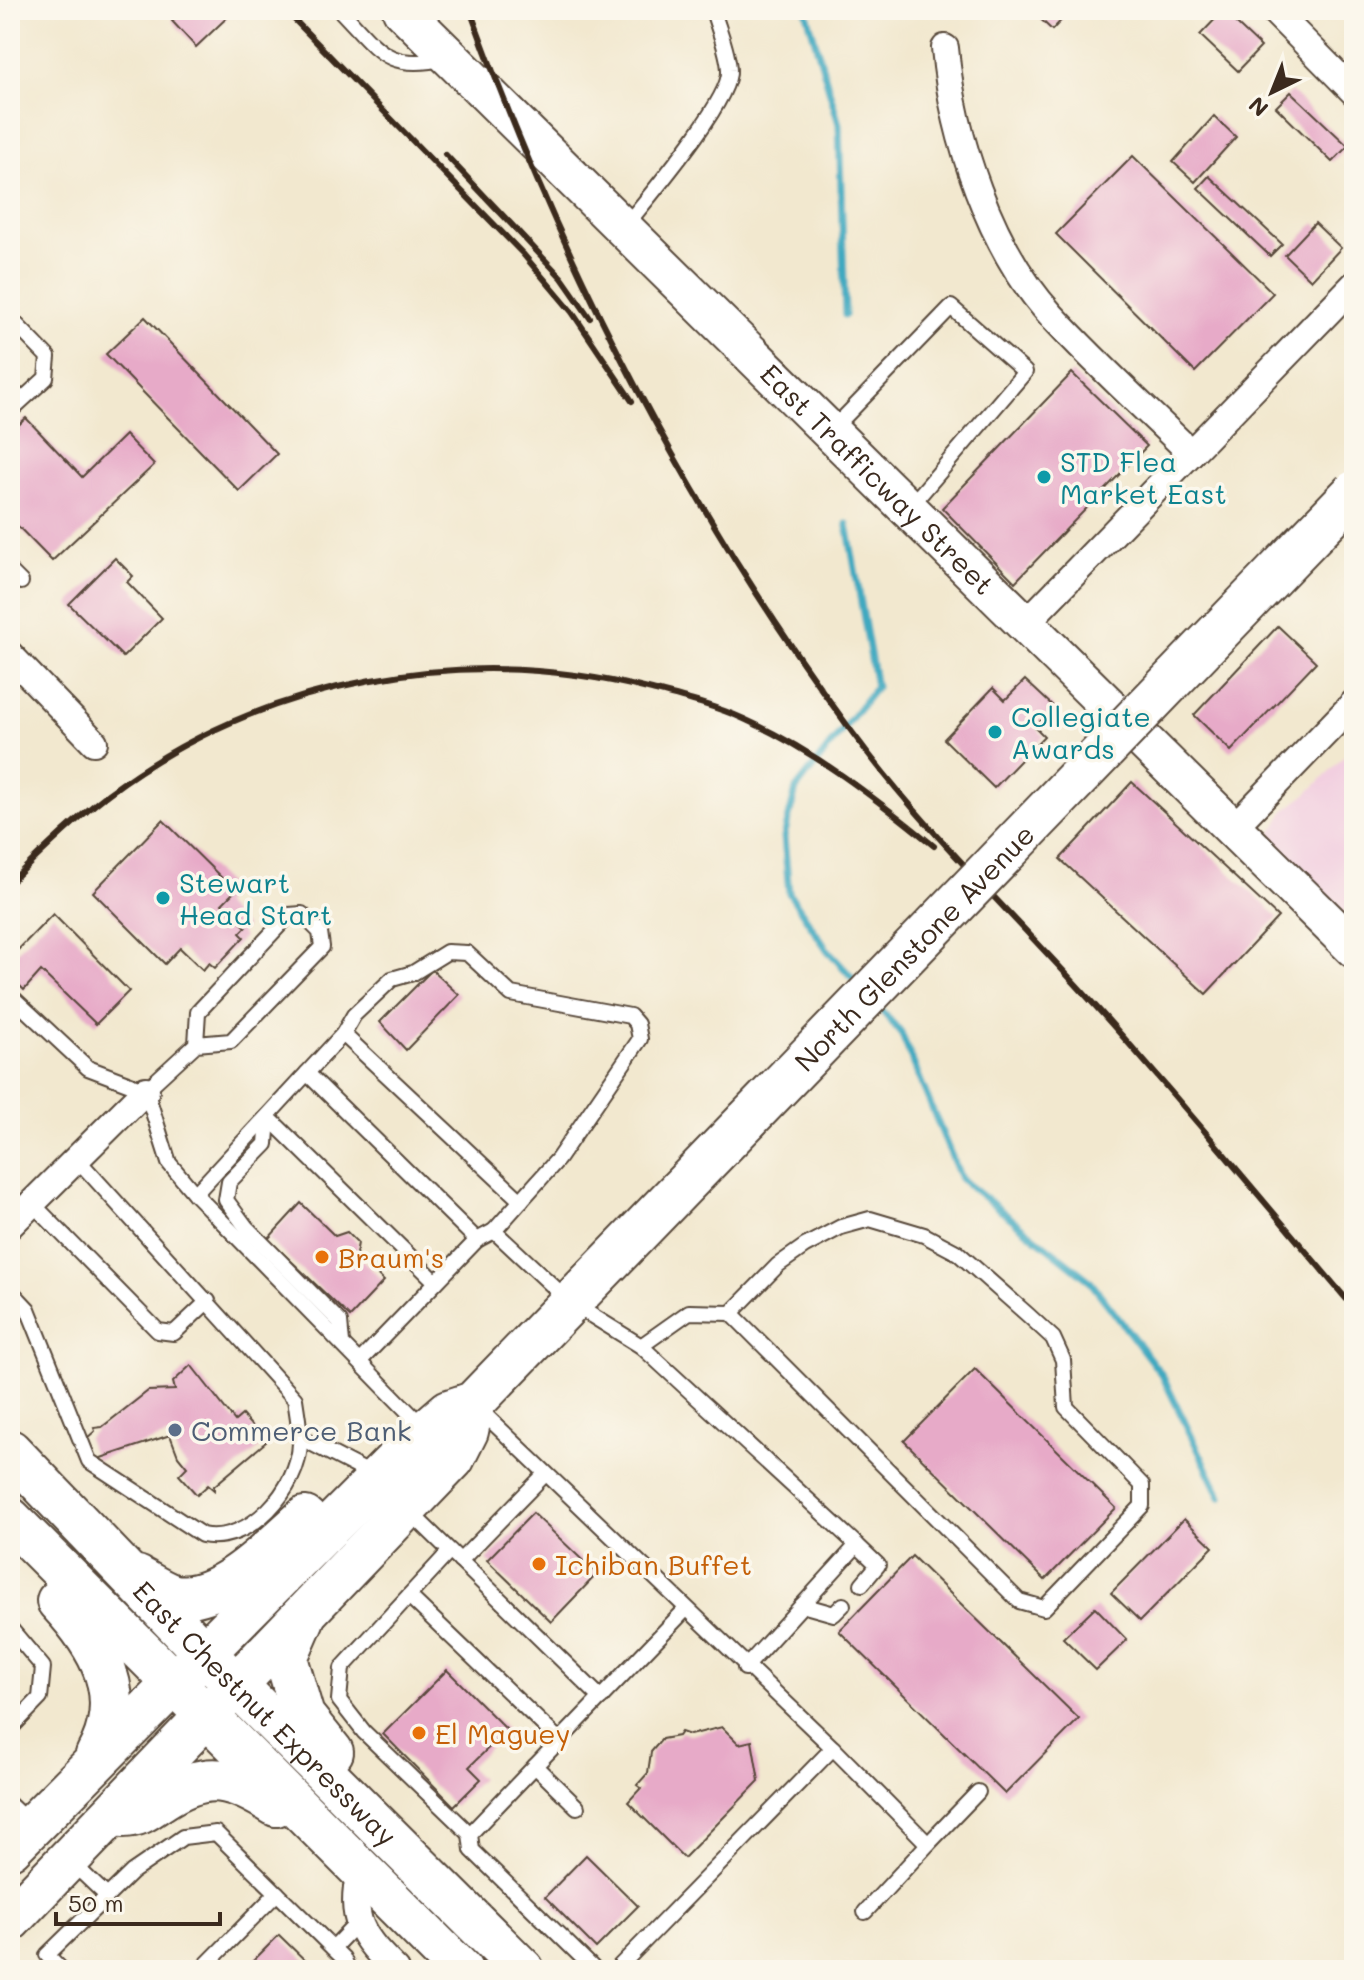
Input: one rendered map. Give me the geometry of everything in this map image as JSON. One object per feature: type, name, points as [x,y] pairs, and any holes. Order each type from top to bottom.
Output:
[{"type":"main road","name":"East Trafficway Street","points":[[402,10],[1354,948]]},
{"type":"main road","name":"North Glenstone Avenue","points":[[10,1920],[313,1604],[383,1486],[424,1434],[449,1411],[473,1403],[1354,492]]},
{"type":"main road","name":"North Glenstone Avenue","points":[[17,1826],[93,1763],[172,1683],[383,1486],[453,1459],[467,1431],[473,1403]]},
{"type":"main road","name":"East Chestnut Expressway","points":[[10,1451],[204,1653],[523,1970]]},
{"type":"main road","points":[[126,1571],[170,1594],[188,1597],[208,1593],[383,1486]]},
{"type":"main road","name":"East Chestnut Expressway","points":[[10,1519],[204,1717],[461,1970]]},
{"type":"main road","points":[[10,1548],[85,1631],[104,1672],[114,1711],[110,1732],[93,1763]]},
{"type":"main road","points":[[313,1604],[293,1636],[286,1658],[303,1716],[329,1749],[546,1970]]},
{"type":"main road","points":[[109,1816],[139,1816],[188,1785],[207,1779],[231,1780],[325,1835]]},
{"type":"street","points":[[1273,10],[1354,92]]},
{"type":"street","points":[[945,48],[956,128],[1001,237],[1022,276],[1050,315],[1191,453]]},
{"type":"street","points":[[1025,624],[1354,285]]},
{"type":"street","points":[[11,660],[94,742]]},
{"type":"street","points":[[1233,828],[1354,703]]},
{"type":"street","points":[[10,1225],[146,1090]]},
{"type":"street","points":[[360,1871],[354,1899],[357,1923],[376,1950],[396,1970]]},
{"type":"lane","points":[[340,10],[387,58],[417,63],[450,57]]},
{"type":"lane","points":[[623,229],[677,161],[726,90],[730,72],[713,10]]},
{"type":"lane","points":[[830,432],[951,307],[1025,372],[908,509]]},
{"type":"lane","points":[[10,318],[48,357],[46,378],[10,411]]},
{"type":"lane","points":[[146,1090],[196,1044],[231,1041],[322,947],[320,932],[302,914],[289,915],[198,1012],[196,1044]]},
{"type":"lane","points":[[195,1194],[343,1034],[354,1015],[392,979],[413,973],[447,952],[467,953],[511,994],[630,1016],[637,1024],[640,1039],[558,1159],[494,1231],[477,1240],[360,1361]]},
{"type":"lane","points":[[10,995],[88,1068],[146,1090]]},
{"type":"lane","points":[[343,1034],[521,1201]]},
{"type":"lane","points":[[307,1073],[477,1240]]},
{"type":"lane","points":[[146,1090],[169,1163],[195,1194],[360,1361],[424,1434]]},
{"type":"lane","points":[[268,1117],[436,1282]]},
{"type":"lane","points":[[268,1117],[266,1144],[229,1182],[226,1200],[246,1227],[340,1322],[342,1343]]},
{"type":"lane","points":[[10,1290],[28,1309],[89,1461],[202,1535],[228,1537],[254,1522],[288,1485],[299,1437],[292,1394],[77,1159]]},
{"type":"lane","points":[[32,1203],[158,1331],[174,1333],[208,1301]]},
{"type":"lane","points":[[641,1346],[689,1312],[714,1310],[731,1313],[1019,1601],[1032,1608],[1044,1608],[1142,1506],[1142,1485],[1066,1407],[1063,1360],[1053,1338],[958,1253],[924,1235],[870,1219],[841,1227],[778,1265],[731,1313]]},
{"type":"lane","points":[[494,1231],[570,1302],[641,1346],[878,1565],[862,1584]]},
{"type":"lane","points":[[473,1403],[745,1668],[833,1748],[928,1844]]},
{"type":"lane","points":[[299,1437],[383,1486],[601,1698]]},
{"type":"lane","points":[[545,1474],[409,1596],[342,1668],[339,1700],[364,1732],[470,1834],[472,1850],[595,1970]]},
{"type":"lane","points":[[745,1668],[857,1545]]},
{"type":"lane","points":[[409,1596],[559,1740]]},
{"type":"lane","points":[[802,1605],[834,1614],[843,1605]]},
{"type":"lane","points":[[470,1834],[685,1610]]},
{"type":"lane","points":[[10,1628],[43,1667],[40,1698],[10,1729]]},
{"type":"lane","points":[[616,1970],[833,1748]]},
{"type":"lane","points":[[535,1766],[577,1807]]},
{"type":"lane","points":[[865,1912],[978,1792]]},
{"type":"lane","points":[[62,1970],[47,1955],[132,1872],[183,1837],[216,1833],[333,1948],[349,1970]]},
{"type":"lane","points":[[68,1859],[107,1896]]},
{"type":"lane","points":[[201,1970],[277,1893]]},
{"type":"lane","points":[[333,1948],[357,1923]]},
{"type":"shaded area","points":[[1354,746],[1354,928],[1274,845],[1271,834],[1285,810],[1309,792]]},
{"type":"building","points":[[184,10],[235,10],[196,47],[172,21]]},
{"type":"building","points":[[1031,10],[1071,10],[1052,30]]},
{"type":"building","points":[[1223,11],[1261,47],[1238,71],[1200,35]]},
{"type":"building","points":[[1291,92],[1348,146],[1332,162],[1276,107]]},
{"type":"building","points":[[1214,116],[1236,137],[1195,182],[1173,162]]},
{"type":"building","points":[[1133,156],[1273,293],[1195,372],[1056,234]]},
{"type":"building","points":[[1209,176],[1282,244],[1270,256],[1198,188]]},
{"type":"building","points":[[1315,223],[1341,248],[1311,280],[1285,255]]},
{"type":"building","points":[[145,317],[277,454],[239,491],[106,354]]},
{"type":"building","name":"STD Flea Market East","points":[[1072,373],[1147,446],[1015,582],[942,508]]},
{"type":"building","points":[[26,418],[82,477],[125,435],[154,465],[52,561],[10,518],[10,433]]},
{"type":"building","points":[[115,558],[133,576],[127,582],[162,618],[123,657],[69,604]]},
{"type":"building","points":[[1278,626],[1316,662],[1231,751],[1194,715]]},
{"type":"building","name":"Collegiate Awards","points":[[1025,680],[1054,707],[1035,727],[1044,736],[994,788],[944,739],[993,688],[1005,700]]},
{"type":"building","points":[[1132,782],[1278,917],[1206,994],[1060,859]]},
{"type":"building","name":"Stewart Head Start","points":[[163,820],[235,891],[222,904],[246,927],[240,933],[244,937],[215,968],[209,963],[203,970],[180,948],[165,964],[93,892]]},
{"type":"building","points":[[53,914],[129,991],[96,1024],[41,971],[24,990],[10,976],[10,958]]},
{"type":"building","points":[[432,970],[459,995],[406,1050],[380,1022]]},
{"type":"building","points":[[301,1203],[335,1236],[347,1232],[358,1243],[356,1254],[384,1281],[350,1317],[268,1239]]},
{"type":"building","name":"Commerce Bank","points":[[191,1365],[235,1421],[242,1415],[266,1442],[214,1486],[214,1490],[208,1485],[197,1495],[179,1475],[187,1467],[178,1456],[170,1435],[95,1460],[87,1438],[95,1431],[94,1428],[102,1427],[148,1391],[175,1390],[173,1382]]},
{"type":"building","points":[[975,1369],[1116,1508],[1045,1580],[904,1441]]},
{"type":"building","points":[[533,1513],[597,1574],[551,1622],[487,1560]]},
{"type":"building","points":[[1184,1519],[1213,1547],[1140,1621],[1111,1593]]},
{"type":"building","points":[[912,1556],[1079,1719],[1005,1794],[839,1631]]},
{"type":"building","points":[[1095,1607],[1127,1640],[1096,1670],[1063,1638]]},
{"type":"building","points":[[447,1670],[507,1730],[469,1767],[481,1779],[454,1806],[383,1734]]},
{"type":"building","points":[[722,1727],[739,1744],[752,1741],[759,1781],[684,1858],[628,1802],[641,1788],[637,1785],[648,1773],[651,1752],[662,1739],[678,1736],[681,1732],[690,1735]]},
{"type":"building","points":[[586,1855],[638,1906],[596,1948],[545,1897]]},
{"type":"building","points":[[279,1935],[315,1970],[244,1970]]},
{"type":"waterway","points":[[806,10],[839,124],[845,315]]},
{"type":"waterway","points":[[847,524],[876,687],[796,789],[784,837],[789,893],[828,951],[860,986]]},
{"type":"waterway","points":[[876,1004],[901,1033],[961,1179],[1089,1280],[1162,1375],[1221,1497]]},
{"type":"railway","points":[[285,10],[523,254],[572,312],[632,401]]},
{"type":"railway","points":[[470,10],[546,200],[635,385],[684,475],[793,648],[879,768],[1124,1038],[1354,1308]]},
{"type":"railway","points":[[445,154],[562,278],[590,318]]},
{"type":"railway","points":[[10,883],[108,794],[168,754],[232,722],[299,697],[368,680],[439,671],[510,670],[582,676],[652,690],[722,710],[770,732],[819,760],[934,846]]},
{"type":"place","name":"STD Flea Market East","points":[[1044,477]]},
{"type":"place","name":"Collegiate Awards","points":[[995,732]]},
{"type":"place","name":"Stewart Head Start","points":[[163,898]]},
{"type":"place","name":"Braum's","points":[[322,1257]]},
{"type":"place","name":"Commerce Bank","points":[[175,1430]]},
{"type":"place","name":"Ichiban Buffet","points":[[539,1564]]},
{"type":"place","name":"El Maguey","points":[[419,1733]]}]
